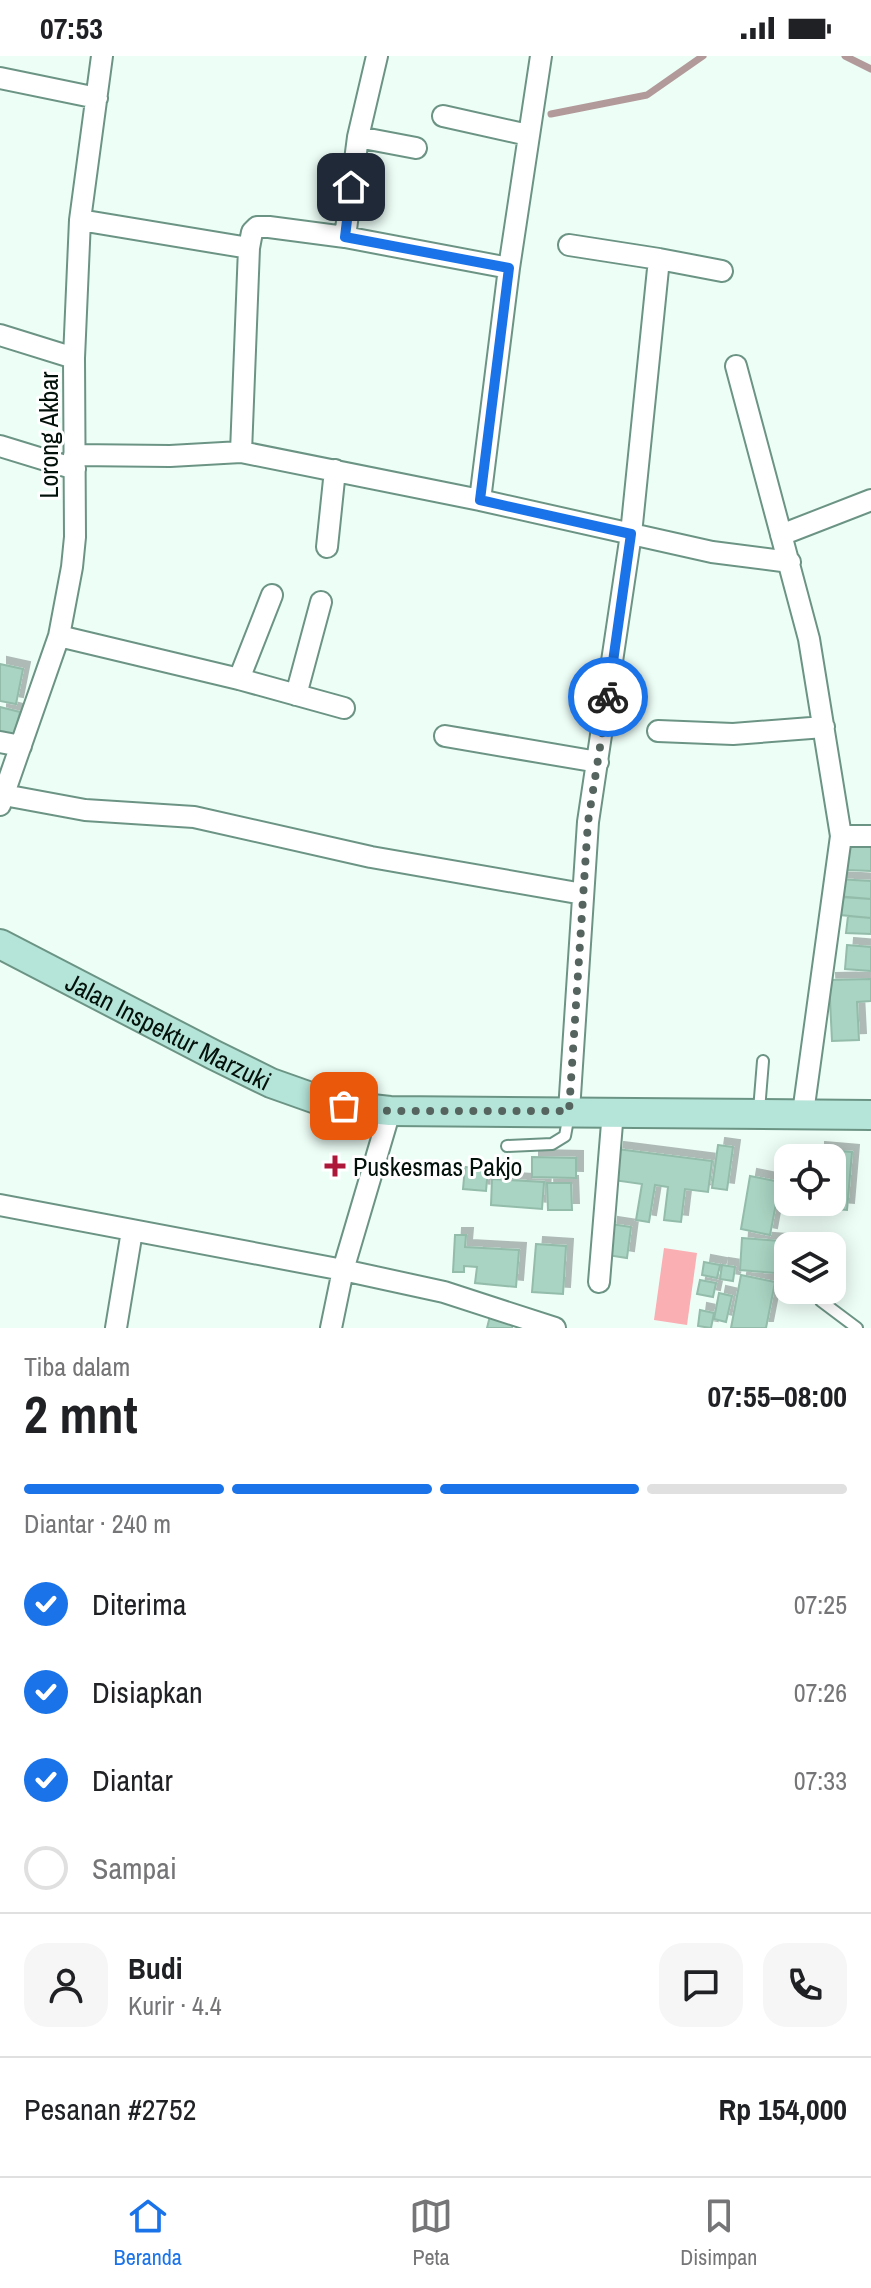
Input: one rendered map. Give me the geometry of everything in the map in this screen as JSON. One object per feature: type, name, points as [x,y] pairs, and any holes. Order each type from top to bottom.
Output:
[{"type":"street","name":"Lorong Akbar","points":[[2,800],[59,636],[72,567],[75,537],[74,358],[80,220],[102,56]]},
{"type":"street","points":[[345,237],[363,107],[377,56]]},
{"type":"street","points":[[480,500],[509,268],[541,56]]},
{"type":"street","points":[[0,78],[97,98]]},
{"type":"street","points":[[443,116],[528,135]]},
{"type":"street","points":[[358,137],[416,148]]},
{"type":"street","points":[[80,220],[249,248]]},
{"type":"street","points":[[241,452],[252,232],[262,226],[345,237],[509,268]]},
{"type":"street","points":[[569,245],[722,271]]},
{"type":"street","points":[[569,1111],[588,822],[631,534],[659,259]]},
{"type":"street","points":[[0,335],[74,358]]},
{"type":"street","points":[[736,366],[809,639],[841,836],[803,1113]]},
{"type":"street","points":[[0,446],[74,462],[241,452],[480,500],[712,552],[790,562]]},
{"type":"street","points":[[327,547],[335,470]]},
{"type":"street","points":[[781,535],[871,500]]},
{"type":"street","points":[[239,679],[272,595]]},
{"type":"street","points":[[296,695],[321,602]]},
{"type":"street","points":[[59,636],[344,708]]},
{"type":"street","points":[[658,731],[733,734],[824,727]]},
{"type":"street","points":[[445,736],[598,762]]},
{"type":"street","points":[[0,742],[21,746]]},
{"type":"street","points":[[2,800],[85,810],[194,817],[371,857],[583,894]]},
{"type":"street","points":[[841,836],[871,836]]},
{"type":"street","name":"Jalan Inspektur Marzuki","points":[[0,944],[271,1083],[344,1106],[390,1111],[871,1115]]},
{"type":"street","points":[[331,1328],[343,1270],[390,1111]]},
{"type":"street","points":[[599,1282],[613,1111]]},
{"type":"street","points":[[0,1205],[343,1270],[456,1295],[555,1328]]},
{"type":"street","points":[[116,1328],[132,1231]]},
{"type":"lane","points":[[758,1113],[763,1061]]},
{"type":"lane","points":[[507,1146],[552,1144],[565,1136],[569,1111]]},
{"type":"lane","points":[[825,1304],[857,1328]]},
{"type":"shaded area","points":[[664,1248],[697,1253],[687,1325],[654,1320]]},
{"type":"building","points":[[0,664],[23,669],[16,704],[0,701]]},
{"type":"building","points":[[0,707],[20,712],[14,735],[0,732]]},
{"type":"building","points":[[849,841],[871,842],[871,871],[847,870]]},
{"type":"building","points":[[837,879],[871,881],[871,899],[836,896]]},
{"type":"building","points":[[841,897],[871,899],[871,918],[840,915]]},
{"type":"building","points":[[848,916],[871,918],[871,934],[846,933]]},
{"type":"building","points":[[847,945],[871,947],[871,971],[845,969]]},
{"type":"building","points":[[871,979],[871,1001],[857,1002],[859,1040],[832,1041],[829,980]]},
{"type":"building","points":[[718,1145],[733,1147],[727,1190],[712,1188]]},
{"type":"building","points":[[617,1149],[712,1161],[708,1192],[685,1189],[681,1222],[664,1220],[668,1187],[655,1185],[649,1222],[636,1220],[642,1184],[613,1180]]},
{"type":"building","points":[[846,1151],[852,1152],[846,1210]]},
{"type":"building","points":[[532,1157],[576,1158],[576,1178],[532,1177]]},
{"type":"building","points":[[465,1167],[488,1169],[486,1191],[463,1189]]},
{"type":"building","points":[[750,1176],[774,1181],[774,1214],[770,1235],[741,1229]]},
{"type":"building","points":[[492,1179],[544,1182],[542,1209],[491,1205]]},
{"type":"building","points":[[547,1183],[571,1183],[572,1210],[548,1210]]},
{"type":"building","points":[[611,1224],[631,1227],[627,1258],[607,1255]]},
{"type":"building","points":[[455,1235],[466,1235],[465,1247],[519,1250],[516,1287],[475,1283],[477,1267],[464,1266],[464,1272],[453,1272]]},
{"type":"building","points":[[742,1238],[774,1241],[774,1273],[740,1270]]},
{"type":"building","points":[[536,1244],[566,1246],[563,1294],[532,1292]]},
{"type":"building","points":[[704,1262],[720,1265],[717,1278],[702,1275]]},
{"type":"building","points":[[722,1265],[735,1267],[733,1281],[720,1279]]},
{"type":"building","points":[[741,1275],[774,1282],[766,1328],[731,1328]]},
{"type":"building","points":[[700,1280],[716,1283],[713,1297],[697,1294]]},
{"type":"building","points":[[719,1293],[732,1296],[726,1322],[714,1319]]},
{"type":"building","points":[[700,1310],[714,1313],[711,1328],[698,1326]]},
{"type":"building","points":[[490,1316],[513,1321],[512,1328],[487,1328]]},
{"type":"waterway","points":[[551,114],[647,95],[703,56]]},
{"type":"waterway","points":[[845,56],[871,69]]},
{"type":"way so far","points":[[344,1106],[390,1111],[569,1111],[588,822],[608,697]]},
{"type":"place","name":"Puskesmas Pakjo","points":[[335,1166]]},
{"type":"route","points":[[351,187],[345,237],[509,268],[480,500],[631,534],[608,697]]}]
